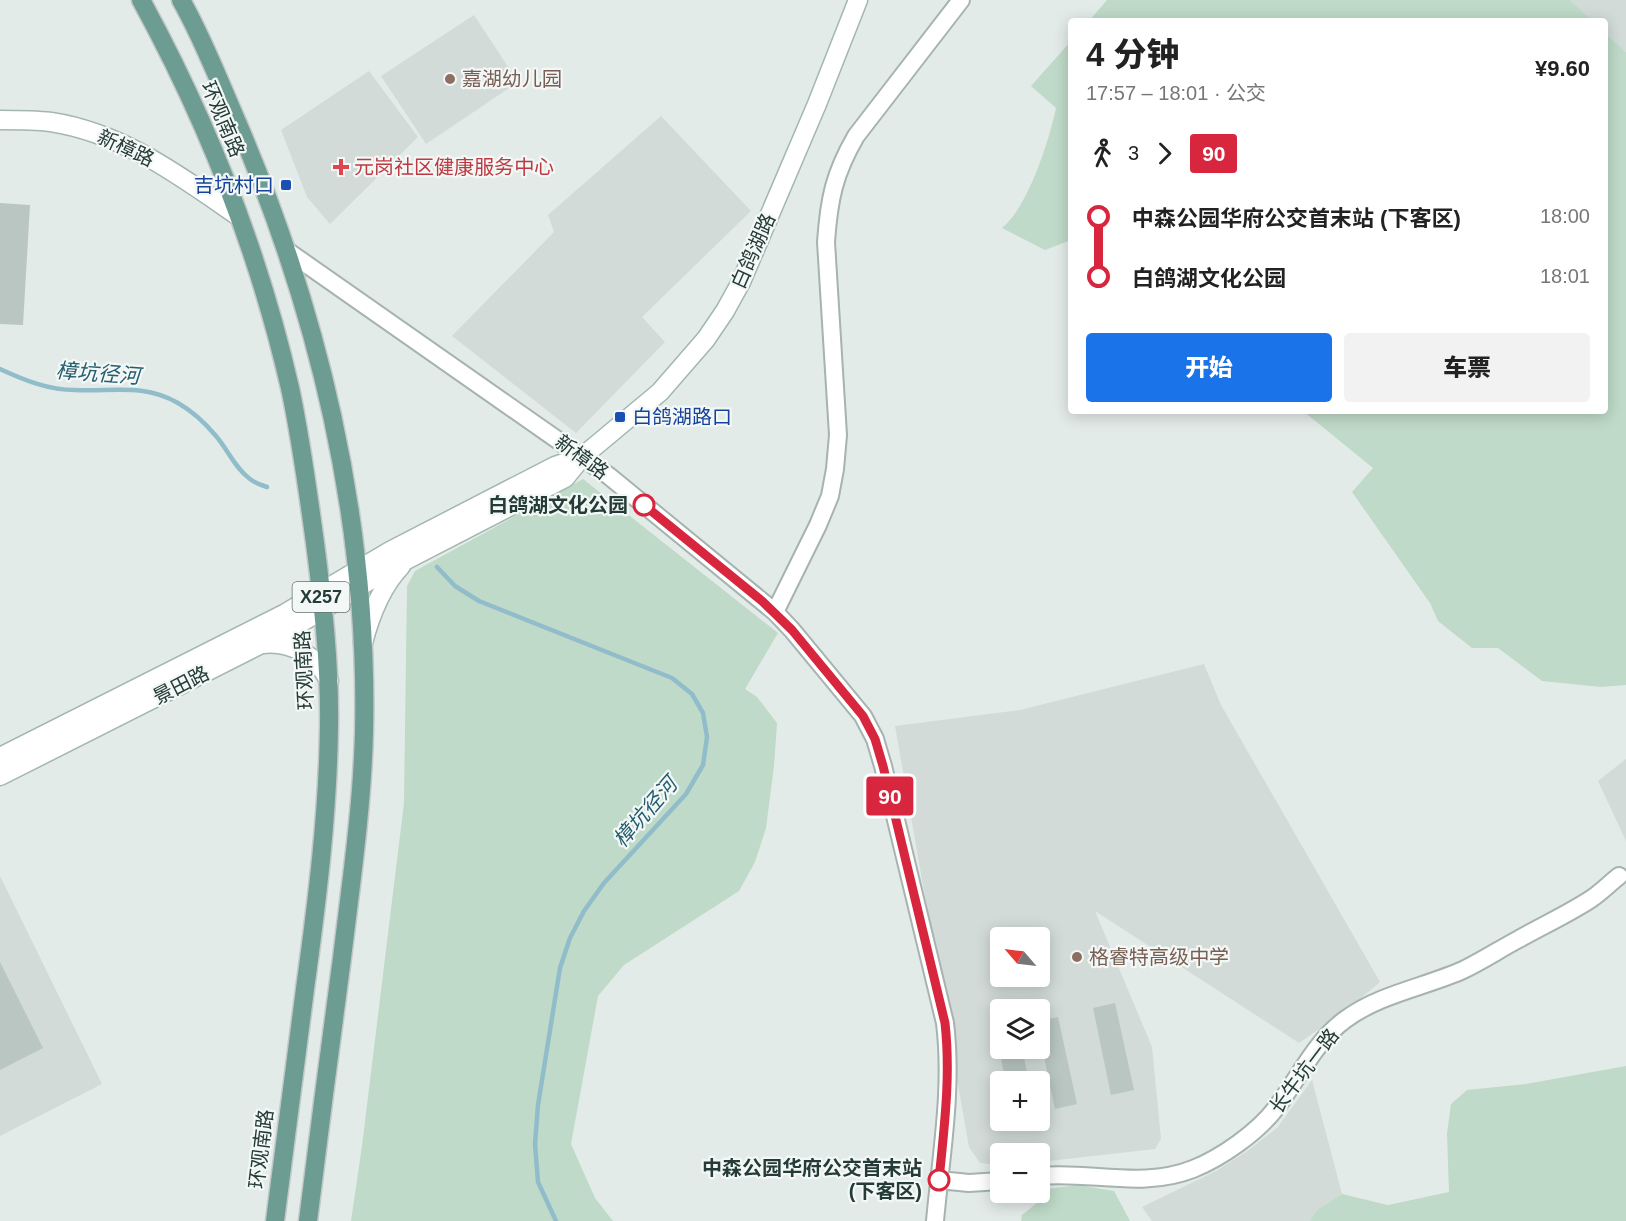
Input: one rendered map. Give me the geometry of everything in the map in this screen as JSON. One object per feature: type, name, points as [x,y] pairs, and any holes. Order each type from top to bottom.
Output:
[{"type":"main road","name":"环观南路","points":[[141,0],[182,81],[238,216],[267,298],[291,391],[322,601],[329,681],[328,770],[323,849],[275,1221]]},
{"type":"main road","name":"环观南路","points":[[181,0],[208,55],[254,161],[286,250],[312,333],[340,459],[357,579],[363,644],[364,735],[356,848],[308,1221]]},
{"type":"street","name":"白鸽湖路","points":[[357,579],[411,558],[565,478],[582,457],[660,392],[706,339],[725,311],[750,261],[817,104],[858,0]]},
{"type":"street","points":[[775,612],[818,525],[830,496],[835,469],[838,435],[826,242],[833,185],[842,160],[856,136],[961,0]]},
{"type":"street","name":"新樟路","points":[[0,120],[50,122],[117,141],[159,163],[238,216]]},
{"type":"street","name":"新樟路","points":[[286,250],[609,476],[775,612],[863,716],[875,739],[883,766],[945,1023],[948,1087],[934,1221]]},
{"type":"street","name":"白鸽湖路","points":[[357,579],[390,550],[555,466],[582,457]]},
{"type":"street","points":[[363,644],[372,614],[384,591],[399,568],[411,558]]},
{"type":"street","name":"景田路","points":[[0,776],[289,630],[322,601],[357,579]]},
{"type":"street","name":"景田路","points":[[0,757],[284,614],[322,601]]},
{"type":"street","points":[[261,644],[289,646],[310,656],[319,663],[329,681]]},
{"type":"street","name":"长牛坑一路","points":[[1050,1175],[1141,1180],[1178,1174],[1203,1164],[1255,1131],[1267,1120],[1320,1045],[1344,1020],[1367,1007],[1462,970],[1591,899],[1618,876]]},
{"type":"street","points":[[939,1180],[969,1183],[990,1182]]},
{"type":"shaded area","points":[[1570,0],[1626,0],[1626,52],[1608,36],[1608,18],[1590,18]]},
{"type":"shaded area","name":"嘉湖幼儿园","points":[[474,15],[518,82],[426,144],[381,76]]},
{"type":"shaded area","name":"元岗社区健康服务中心","points":[[369,71],[418,137],[330,224],[307,197],[281,130]]},
{"type":"shaded area","points":[[661,116],[751,211],[642,317],[665,342],[576,433],[452,336],[554,232],[548,215]]},
{"type":"shaded area","points":[[1204,664],[1221,705],[1380,982],[1348,1009],[1299,1043],[1095,911],[1152,1047],[1161,1139],[1155,1149],[1050,1161],[1050,1143],[990,1143],[990,1164],[980,1163],[969,1147],[895,726],[1020,710]]},
{"type":"shaded area","points":[[1626,759],[1626,841],[1598,781]]},
{"type":"shaded area","points":[[0,876],[102,1084],[0,1136]]},
{"type":"shaded area","points":[[1312,1080],[1342,1194],[1317,1210],[1310,1221],[1152,1221],[1142,1207],[1216,1171],[1246,1152],[1277,1128]]},
{"type":"green space","points":[[1107,0],[1570,0],[1590,18],[1092,18]]},
{"type":"green space","points":[[1608,36],[1626,52],[1626,685],[1601,687],[1542,681],[1498,648],[1472,648],[1438,621],[1430,603],[1352,492],[1373,468],[1307,414],[1608,414]]},
{"type":"green space","points":[[1068,44],[1068,241],[1045,250],[1002,228],[1029,190],[1043,155],[1056,108],[1031,86]]},
{"type":"green space","name":"白鸽湖文化公园","points":[[583,479],[778,633],[745,689],[757,697],[777,723],[766,828],[755,862],[739,891],[624,965],[598,996],[571,1144],[595,1198],[613,1221],[351,1221],[404,803],[407,586],[415,571]]},
{"type":"green space","points":[[1626,1066],[1626,1221],[1310,1221],[1317,1210],[1342,1194],[1388,1205],[1449,1192],[1447,1134],[1451,1104],[1467,1090],[1526,1084]]},
{"type":"green space","points":[[1078,1185],[1114,1191],[1130,1221],[1021,1221],[1022,1215],[1037,1203],[1050,1203],[1050,1189]]},
{"type":"building","points":[[0,203],[30,205],[23,325],[0,324]]},
{"type":"building","points":[[0,962],[43,1048],[0,1070]]},
{"type":"building","points":[[1115,1003],[1134,1090],[1111,1095],[1093,1008]]},
{"type":"building","points":[[1058,1017],[1077,1104],[1055,1109],[1050,1085],[1050,1071],[1047,1071],[1044,1059],[1050,1059],[1050,1019]]},
{"type":"building","points":[[1001,1059],[1024,1059],[1027,1071],[1004,1071]]},
{"type":"waterway","name":"樟坑径河","points":[[0,369],[55,388],[140,391],[165,397],[183,406],[198,418],[216,436],[245,475],[254,482],[267,487]]},
{"type":"waterway","name":"樟坑径河","points":[[437,567],[455,586],[479,601],[672,678],[692,694],[703,713],[707,737],[703,765],[686,794],[604,883],[584,911],[570,938],[560,968],[538,1105],[535,1144],[538,1182],[556,1221]]},
{"type":"bus line","name":"90","points":[[644,505],[784,621],[863,716],[875,739],[945,1023],[948,1087],[939,1180]]},
{"type":"place","name":"嘉湖幼儿园","points":[[450,79]]},
{"type":"place","name":"元岗社区健康服务中心","points":[[341,167]]},
{"type":"place","name":"吉坑村口","points":[[286,185]]},
{"type":"place","name":"白鸽湖路口","points":[[620,417]]},
{"type":"place","name":"白鸽湖文化公园","points":[[644,505]]},
{"type":"place","name":"格睿特高级中学","points":[[1077,957]]},
{"type":"place","name":"中森公园华府公交首末站 (下客区)","points":[[939,1180]]}]
